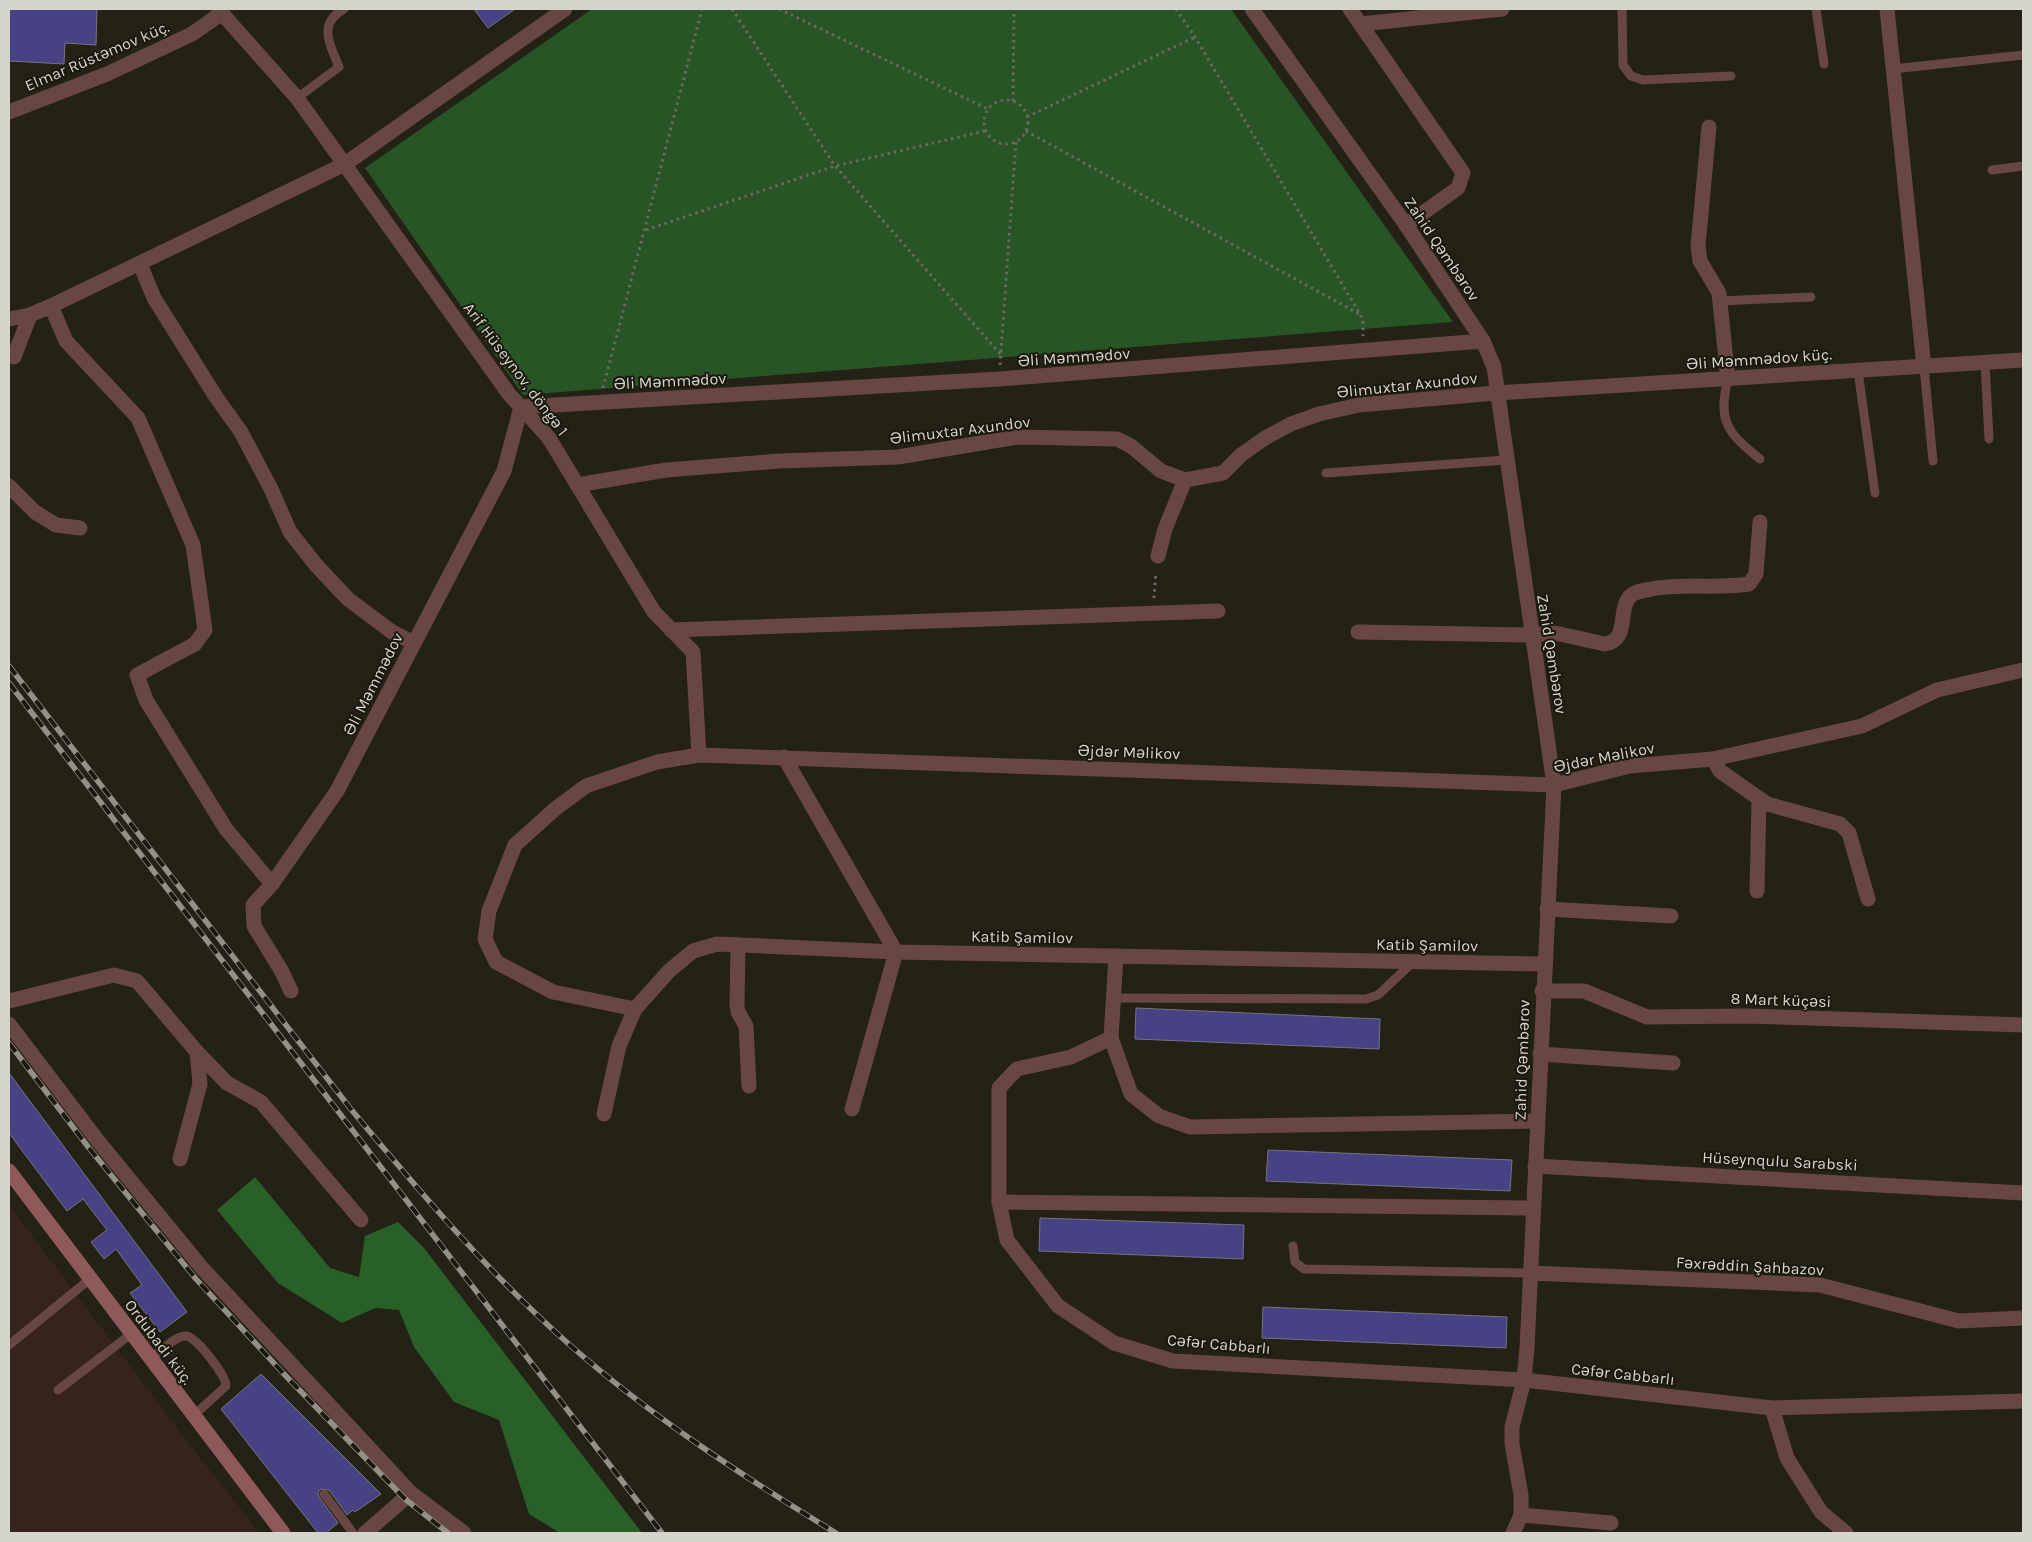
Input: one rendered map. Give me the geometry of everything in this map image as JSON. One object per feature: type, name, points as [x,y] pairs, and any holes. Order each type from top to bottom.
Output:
[{"type":"main road","name":"Ordubadi küç.","points":[[9,1171],[283,1533]]},
{"type":"street","points":[[9,320],[30,315],[51,306],[345,164],[565,9]]},
{"type":"street","name":"Zahid Qəmbərov","points":[[1252,9],[1406,225],[1483,341],[1494,367],[1496,393],[1554,785],[1542,991],[1524,1380],[1512,1436],[1521,1515]]},
{"type":"street","points":[[1350,9],[1463,173],[1458,188],[1406,225]]},
{"type":"street","points":[[1361,24],[1502,9]]},
{"type":"street","points":[[1887,9],[1924,367]]},
{"type":"street","name":"Arif Hüseynov, döngə 1","points":[[220,11],[297,98],[509,394],[549,438],[654,612],[693,652],[699,755]]},
{"type":"street","name":"Elmar Rüstəmov küç.","points":[[9,112],[116,70],[192,34],[220,11]]},
{"type":"street","points":[[1709,127],[1698,246],[1700,261],[1717,287],[1728,379]]},
{"type":"street","points":[[140,264],[154,298],[216,397],[241,432],[271,489],[290,532],[348,599],[392,632],[414,643]]},
{"type":"street","points":[[51,306],[66,341],[138,418],[193,545],[205,630],[195,644],[136,676],[146,700],[226,829],[272,884]]},
{"type":"street","points":[[14,357],[30,315]]},
{"type":"street","name":"Əli Məmmədov","points":[[290,991],[281,970],[254,926],[254,905],[272,884],[338,791],[504,471],[521,407],[1009,379],[1483,341]]},
{"type":"street","name":"Əli Məmmədov küç.","points":[[1496,393],[2023,360]]},
{"type":"street","name":"Əlimuxtar Axundov","points":[[577,485],[666,470],[779,461],[898,457],[1017,438],[1117,439],[1131,446],[1161,471],[1185,480],[1222,473],[1241,455],[1265,438],[1291,424],[1319,414],[1359,405],[1496,393]]},
{"type":"street","points":[[1158,556],[1165,528],[1185,480]]},
{"type":"street","points":[[9,486],[35,512],[56,525],[80,528]]},
{"type":"street","points":[[1358,632],[1531,635],[1555,633],[1605,644],[1610,643],[1621,633],[1627,601],[1637,592],[1669,586],[1749,584],[1756,574],[1760,522]]},
{"type":"street","points":[[671,630],[859,625],[929,620],[1218,611]]},
{"type":"street","name":"Əjdər Məlikov","points":[[635,1009],[553,992],[496,962],[485,938],[489,911],[515,846],[555,809],[586,786],[657,762],[699,755],[784,757],[1554,785],[1630,766],[1713,759],[1862,726],[1937,690],[2023,670]]},
{"type":"street","points":[[784,757],[896,952],[852,1109]]},
{"type":"street","points":[[1713,759],[1720,771],[1759,800],[1774,807],[1840,824],[1849,833],[1868,899]]},
{"type":"street","points":[[1757,891],[1759,800]]},
{"type":"street","points":[[1547,909],[1671,916]]},
{"type":"street","name":"Katib Şamilov","points":[[604,1114],[619,1046],[635,1009],[669,971],[694,950],[717,944],[896,952],[1544,964]]},
{"type":"street","points":[[738,945],[737,1005],[738,1012],[746,1026],[749,1086]]},
{"type":"street","points":[[1116,956],[1111,1038],[1131,1094],[1159,1116],[1190,1126],[1537,1121]]},
{"type":"street","points":[[9,1001],[114,975],[137,981],[197,1052],[227,1083],[261,1102],[361,1220]]},
{"type":"street","name":"8 Mart küçəsi","points":[[1542,991],[1584,991],[1647,1017],[1746,1016],[2023,1025]]},
{"type":"street","points":[[9,1024],[98,1140],[202,1268],[412,1493],[464,1533]]},
{"type":"street","name":"Cəfər Cabbarlı","points":[[1111,1038],[1071,1057],[1017,1069],[999,1088],[999,1202],[1007,1240],[1058,1306],[1114,1343],[1173,1361],[1524,1380],[1772,1408],[2023,1401]]},
{"type":"street","points":[[180,1159],[200,1084],[197,1052]]},
{"type":"street","points":[[1540,1054],[1673,1063]]},
{"type":"street","name":"Hüseynqulu Sarabski","points":[[1535,1166],[2023,1193]]},
{"type":"street","points":[[999,1202],[1533,1208]]},
{"type":"street","name":"Fəxrəddin Şahbazov","points":[[1530,1273],[1820,1285],[1959,1321],[2023,1318]]},
{"type":"street","points":[[1772,1408],[1787,1458],[1822,1512],[1846,1533]]},
{"type":"street","points":[[365,1533],[412,1493]]},
{"type":"street","points":[[1513,1533],[1521,1515],[1611,1523]]},
{"type":"lane","points":[[297,98],[340,66],[327,36],[329,23],[335,14],[344,9]]},
{"type":"lane","points":[[1622,9],[1623,65],[1631,76],[1644,80],[1731,76]]},
{"type":"lane","points":[[1816,9],[1824,64]]},
{"type":"lane","points":[[1894,69],[2023,55]]},
{"type":"lane","points":[[1992,170],[2023,166]]},
{"type":"lane","points":[[1720,301],[1811,297]]},
{"type":"lane","points":[[1985,363],[1989,439]]},
{"type":"lane","points":[[1924,367],[1933,461]]},
{"type":"lane","points":[[1858,371],[1875,493]]},
{"type":"lane","points":[[1728,379],[1723,398],[1728,430],[1738,442],[1760,459]]},
{"type":"lane","points":[[1326,473],[1506,460]]},
{"type":"lane","points":[[1113,998],[1366,999],[1378,996],[1413,962]]},
{"type":"lane","points":[[1292,1246],[1295,1262],[1304,1269],[1530,1273]]},
{"type":"lane","points":[[9,1345],[90,1278]]},
{"type":"lane","points":[[58,1390],[131,1334]]},
{"type":"lane","points":[[150,1359],[177,1339],[185,1336],[193,1338],[222,1373],[227,1380],[226,1386],[193,1416]]},
{"type":"lane","points":[[324,1494],[353,1533]]},
{"type":"path","points":[[599,403],[646,230],[702,9]]},
{"type":"path","points":[[732,9],[835,166],[1001,355],[1016,141]]},
{"type":"path","points":[[779,9],[988,109]]},
{"type":"path","points":[[1013,101],[1014,9]]},
{"type":"path","points":[[1026,131],[1360,314],[1195,37],[1176,9]]},
{"type":"path","points":[[1027,116],[1195,37]]},
{"type":"path","points":[[998,101],[1013,101],[1019,104],[1027,116],[1026,131],[1016,141],[1009,144],[995,141],[986,131],[984,116],[988,109],[998,101]]},
{"type":"path","points":[[646,230],[835,166],[986,131]]},
{"type":"path","points":[[1152,613],[1158,556]]},
{"type":"shaded area","points":[[9,1205],[190,1445],[260,1533],[9,1533]]},
{"type":"green space","points":[[592,9],[1231,9],[1453,322],[523,395],[365,168]]},
{"type":"green space","points":[[255,1177],[330,1268],[359,1277],[365,1236],[398,1222],[424,1248],[642,1533],[560,1533],[529,1514],[499,1420],[454,1402],[414,1347],[399,1310],[375,1308],[342,1323],[278,1283],[217,1210]]},
{"type":"building","points":[[9,9],[97,9],[96,45],[65,43],[64,64],[9,61]]},
{"type":"building","points":[[474,9],[515,9],[488,28]]},
{"type":"building","points":[[1136,1008],[1380,1019],[1379,1049],[1135,1039]]},
{"type":"building","points":[[9,1073],[187,1312],[160,1332],[130,1293],[142,1285],[116,1249],[104,1259],[91,1242],[107,1230],[83,1199],[67,1211],[9,1133]]},
{"type":"building","points":[[1268,1150],[1512,1160],[1510,1191],[1266,1181]]},
{"type":"building","points":[[1040,1218],[1244,1225],[1243,1259],[1039,1251]]},
{"type":"building","points":[[1263,1307],[1507,1317],[1506,1348],[1262,1338]]},
{"type":"building","points":[[261,1374],[381,1494],[355,1512],[353,1510],[347,1515],[329,1490],[321,1489],[318,1492],[319,1497],[338,1523],[326,1533],[318,1533],[221,1409]]},
{"type":"railway","points":[[9,666],[350,1108],[456,1232],[512,1291],[571,1346],[666,1422],[733,1468],[836,1533]]},
{"type":"railway","points":[[9,683],[662,1533]]},
{"type":"railway","points":[[9,1043],[89,1148],[196,1279],[283,1373],[405,1499],[448,1533]]}]
